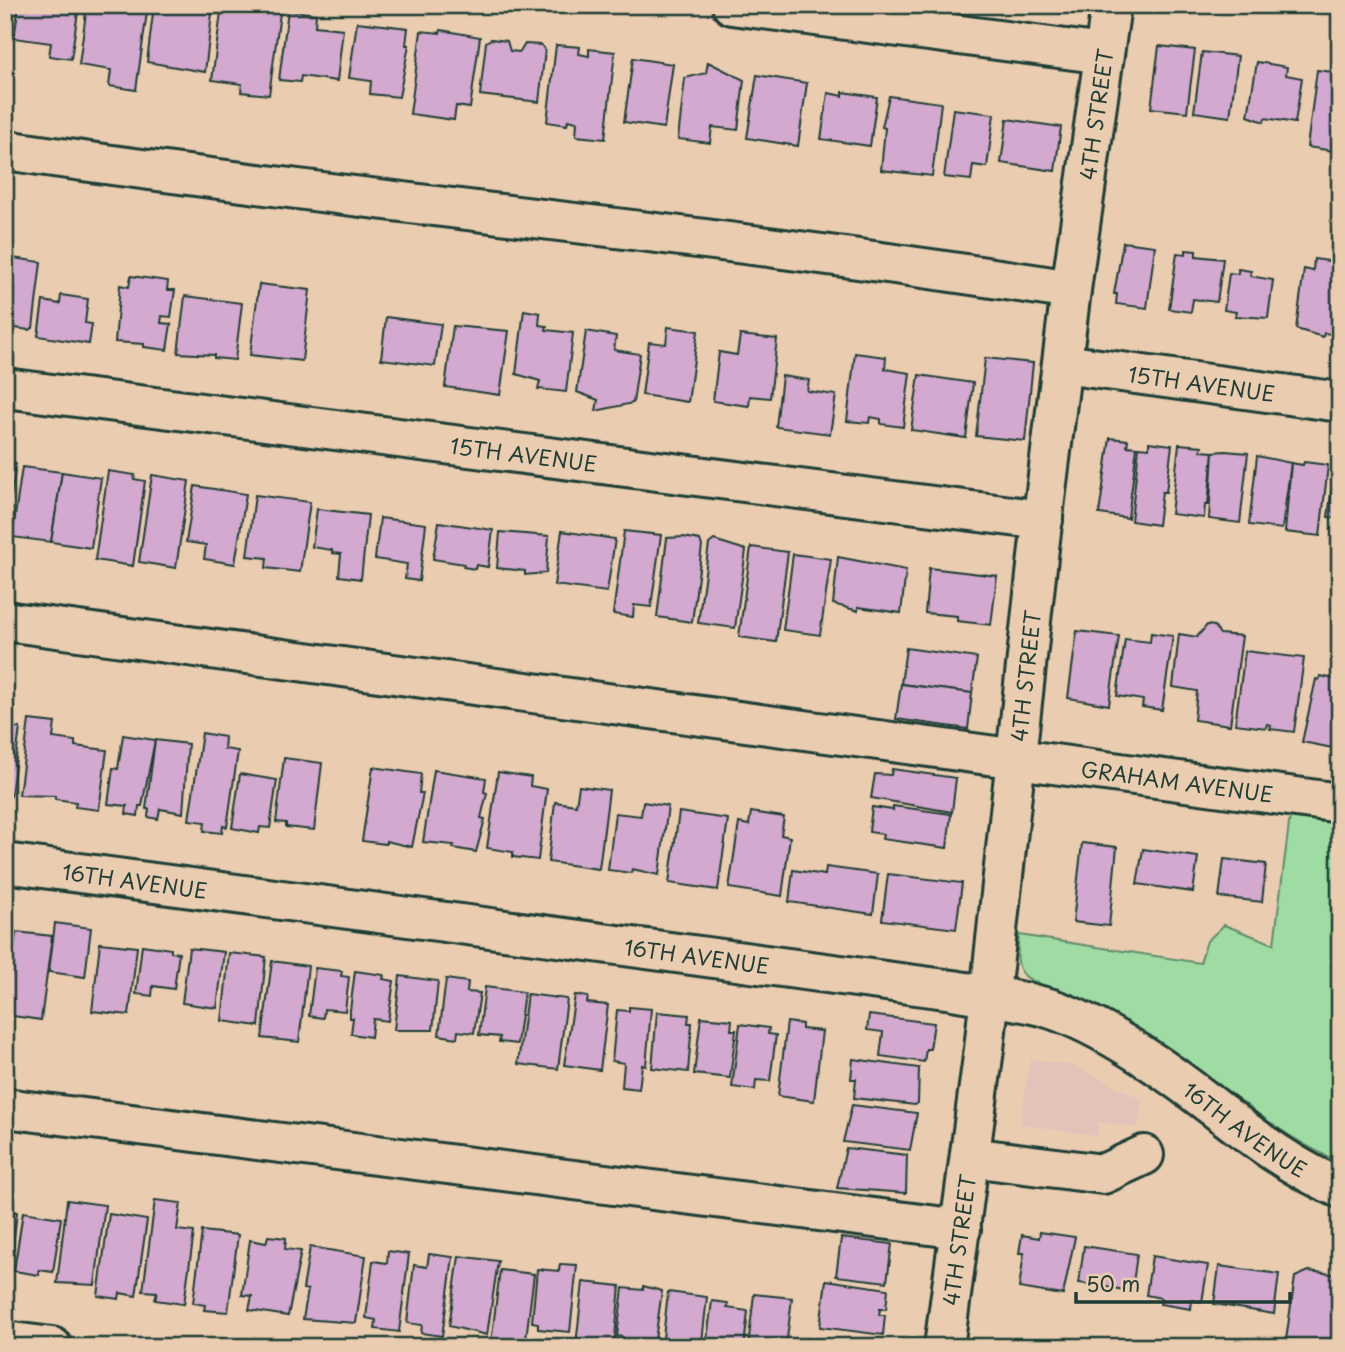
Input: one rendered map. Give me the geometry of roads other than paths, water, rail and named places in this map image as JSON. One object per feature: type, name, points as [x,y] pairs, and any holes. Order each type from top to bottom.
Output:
[{"type":"street","points":[[732,5],[1104,54]]},
{"type":"street","name":"4TH STREET","points":[[944,1347],[990,996],[1014,758],[1071,290],[1111,5]]},
{"type":"street","points":[[5,150],[137,169],[636,228],[1071,290]]},
{"type":"street","name":"15TH AVENUE","points":[[1063,364],[1340,402]]},
{"type":"street","name":"15TH AVENUE","points":[[5,388],[1043,520]]},
{"type":"street","name":"GRAHAM AVENUE","points":[[5,621],[1340,803]]},
{"type":"street","name":"16TH AVENUE","points":[[5,863],[990,996],[1054,1010],[1126,1045],[1180,1081],[1253,1140],[1317,1178],[1340,1188]]},
{"type":"street","points":[[5,1108],[961,1228]]},
{"type":"street","points":[[970,1157],[1103,1174],[1144,1155]]},
{"type":"street","points":[[5,1341],[52,1347]]}]
